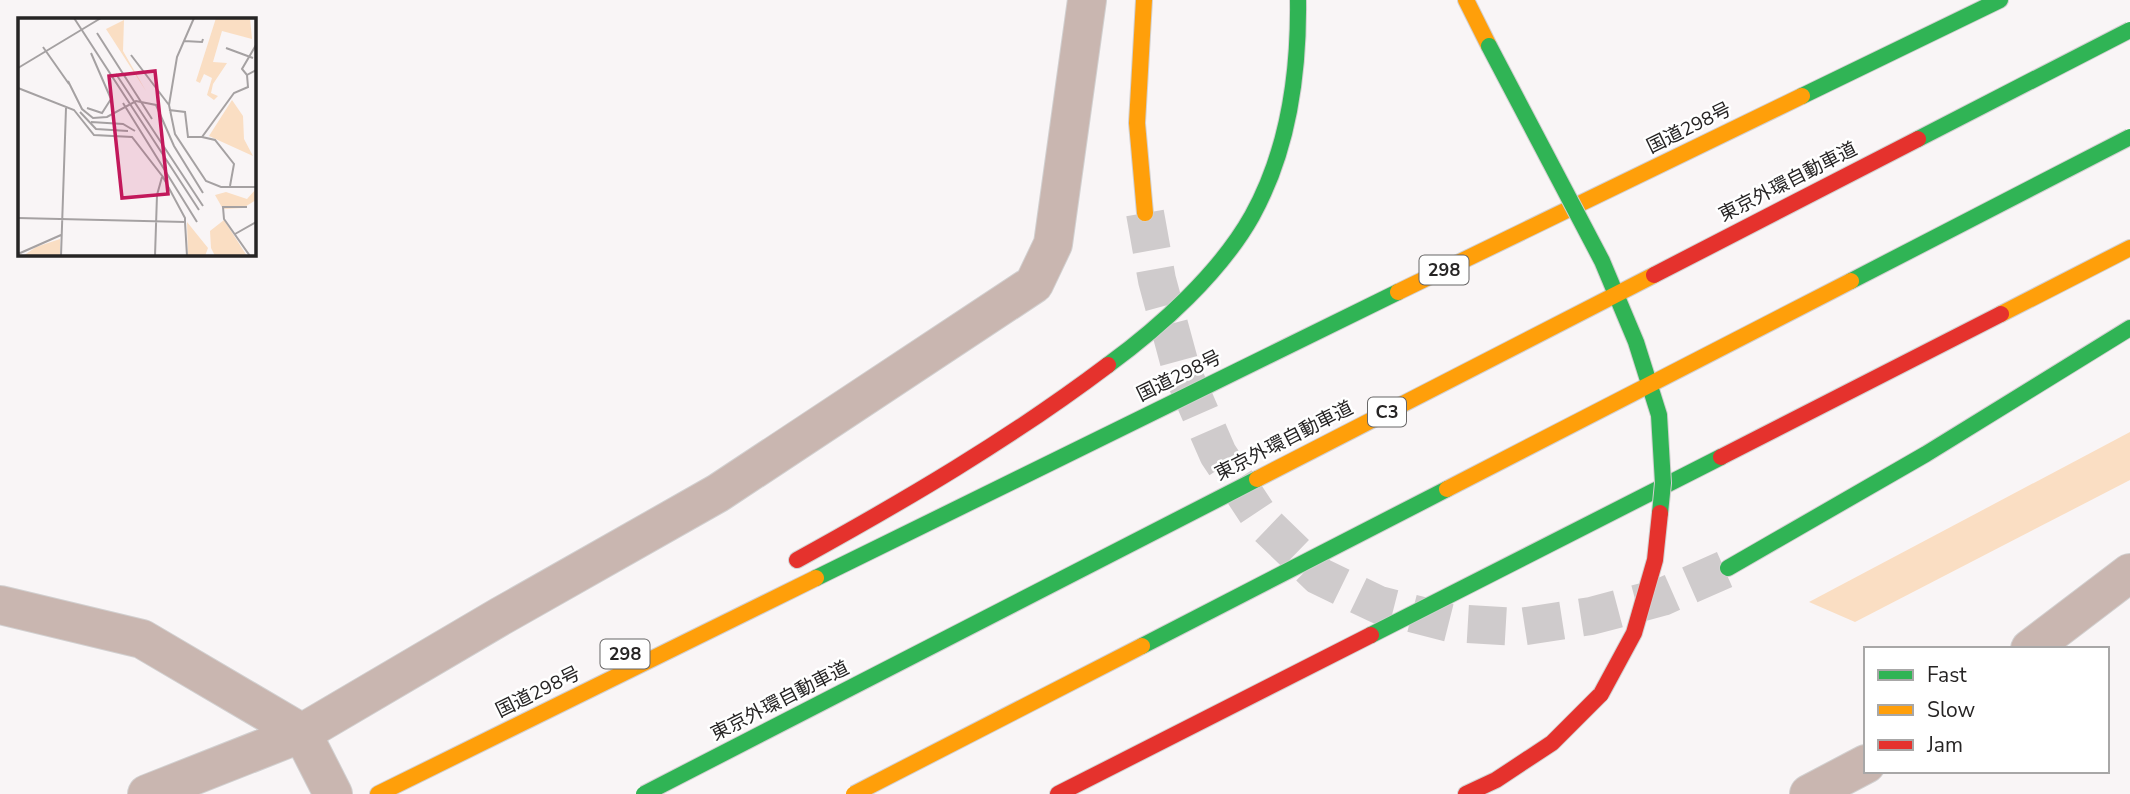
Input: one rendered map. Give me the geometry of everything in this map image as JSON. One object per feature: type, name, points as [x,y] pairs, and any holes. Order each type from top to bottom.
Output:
[{"type":"highway","points":[[1144,0],[1137,123],[1145,213]]},
{"type":"highway","points":[[782,568],[879,515],[1088,382],[1148,333],[1236,241],[1263,193],[1281,142],[1294,83],[1298,0]]},
{"type":"highway","points":[[1466,0],[1602,261],[1636,342],[1658,415],[1663,483],[1655,560],[1634,633],[1601,694],[1552,743],[1496,780],[1466,794]]},
{"type":"highway","name":"国道298号","points":[[378,794],[2000,0]]},
{"type":"highway","name":"東京外環自動車道","points":[[644,794],[2130,30]]},
{"type":"highway","points":[[855,794],[2130,137]]},
{"type":"highway","points":[[1058,794],[2130,248]]},
{"type":"highway","points":[[1728,568],[1915,461],[2130,328]]},
{"type":"highway","name":"298","points":[[372,794],[625,654]]},
{"type":"street","points":[[147,794],[302,733],[718,493],[1034,284],[1053,244],[1087,0]]},
{"type":"street","points":[[2033,647],[2130,573]]},
{"type":"street","points":[[0,605],[142,639],[302,733],[333,794]]},
{"type":"street","points":[[1809,794],[1864,765]]},
{"type":"shaded area","points":[[2130,432],[2130,480],[1855,622],[1809,602]]},
{"type":"tunnel","points":[[1145,213],[1157,280],[1181,369],[1218,454],[1263,522],[1319,576],[1379,605],[1450,623],[1520,627],[1591,616],[1662,597],[1728,568]]},
{"type":"traffic: fast","points":[[1108,365],[1188,298],[1223,258],[1252,216],[1275,165],[1289,111],[1296,56],[1298,0]]},
{"type":"traffic: fast","points":[[1802,96],[2000,0]]},
{"type":"traffic: fast","points":[[1918,139],[2130,30]]},
{"type":"traffic: fast","points":[[1489,46],[1602,261],[1636,342],[1659,415],[1663,483],[1660,513]]},
{"type":"traffic: fast","points":[[1851,281],[2130,137]]},
{"type":"traffic: fast","points":[[816,578],[1398,292]]},
{"type":"traffic: fast","points":[[1728,568],[1926,454],[2130,328]]},
{"type":"traffic: fast","points":[[1371,635],[1721,457]]},
{"type":"traffic: fast","points":[[644,794],[1257,479]]},
{"type":"traffic: fast","points":[[1142,646],[1447,489]]},
{"type":"traffic: slow","points":[[1144,0],[1137,123],[1145,213]]},
{"type":"traffic: slow","points":[[1466,0],[1489,46]]},
{"type":"traffic: slow","points":[[1398,292],[1802,96]]},
{"type":"traffic: slow","points":[[2001,314],[2130,248]]},
{"type":"traffic: slow","points":[[1257,479],[1654,275]]},
{"type":"traffic: slow","points":[[1447,489],[1851,281]]},
{"type":"traffic: slow","points":[[378,794],[816,578]]},
{"type":"traffic: slow","points":[[854,794],[1142,646]]},
{"type":"traffic: jam","points":[[1654,275],[1918,139]]},
{"type":"traffic: jam","points":[[1721,457],[2001,314]]},
{"type":"traffic: jam","points":[[797,560],[956,468],[1108,365]]},
{"type":"traffic: jam","points":[[1601,694],[1634,633],[1655,560],[1660,513]]},
{"type":"traffic: jam","points":[[1058,794],[1371,635]]},
{"type":"traffic: jam","points":[[1466,794],[1496,780],[1552,743],[1601,694]]}]
